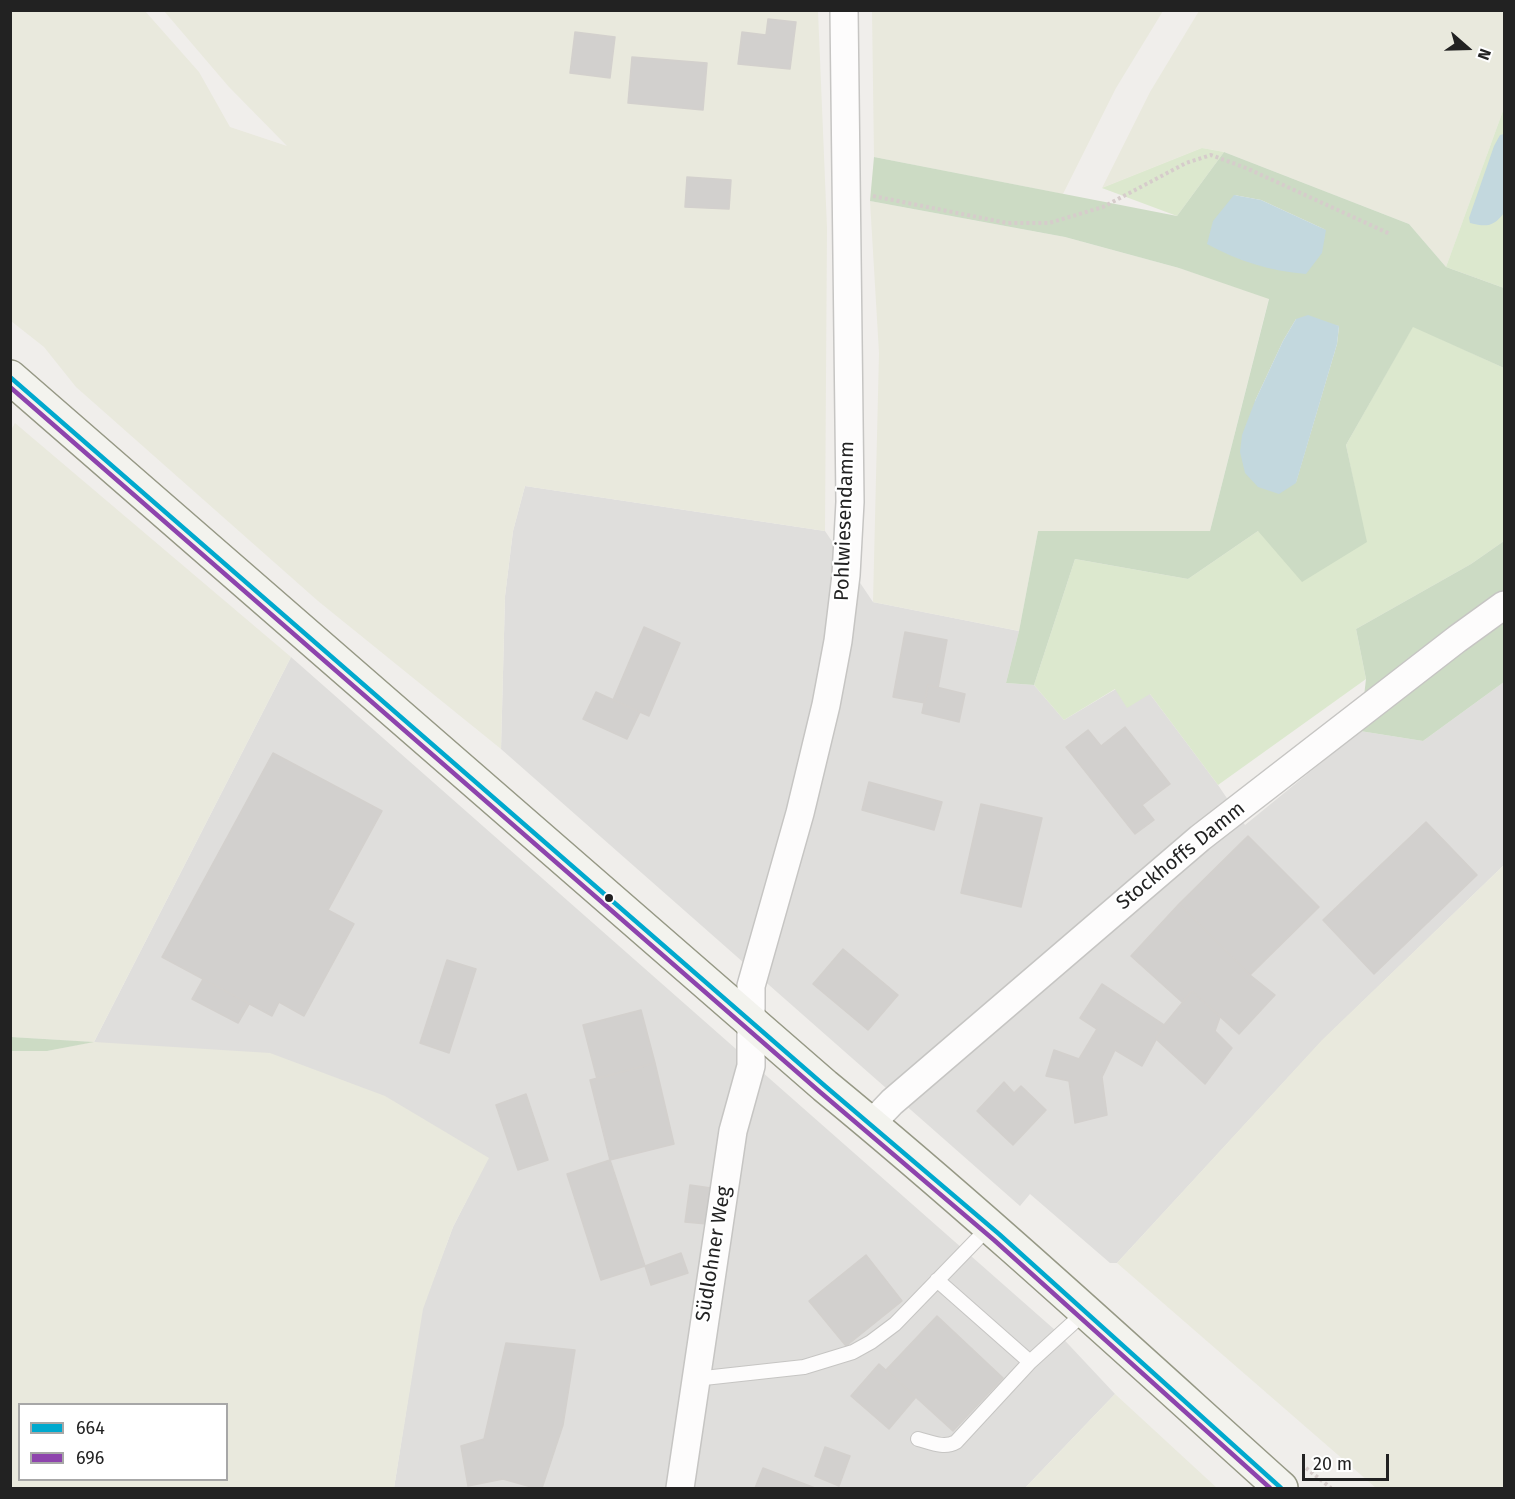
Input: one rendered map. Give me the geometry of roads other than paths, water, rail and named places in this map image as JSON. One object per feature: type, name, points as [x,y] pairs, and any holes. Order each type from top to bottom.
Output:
[{"type":"main road","points":[[10,377],[989,1227],[1281,1488]]},
{"type":"street","name":"Pohlwiesendamm","points":[[750,1020],[751,986],[800,813],[826,705],[838,641],[846,575],[850,502],[844,10]]},
{"type":"street","name":"Stockhoffs Damm","points":[[871,1124],[892,1102],[1200,838],[1504,605]]},
{"type":"street","name":"Südlohner Weg","points":[[680,1488],[734,1131],[750,1066],[750,1020]]},
{"type":"lane","points":[[695,1379],[804,1367],[854,1352],[872,1342],[895,1324],[989,1227]]},
{"type":"lane","points":[[937,1280],[1030,1362]]},
{"type":"lane","points":[[918,1439],[942,1445],[956,1442],[1030,1362],[1085,1312]]}]
